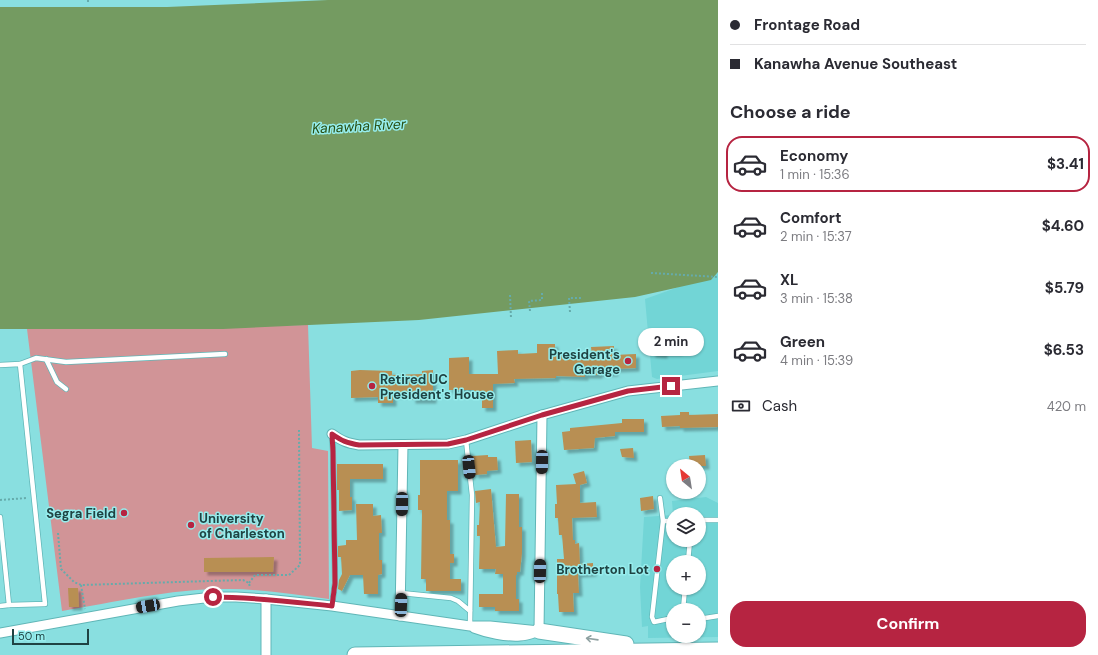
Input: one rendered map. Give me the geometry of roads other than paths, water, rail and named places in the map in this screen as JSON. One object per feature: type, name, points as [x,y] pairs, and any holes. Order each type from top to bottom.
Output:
[{"type":"main road","points":[[539,631],[672,651]]},
{"type":"main road","points":[[355,655],[718,650]]},
{"type":"street","points":[[332,434],[346,443],[359,445],[448,444],[466,440],[542,415],[628,391],[718,380]]},
{"type":"street","points":[[0,633],[193,599],[236,597],[332,606],[470,626],[490,626],[539,631],[542,415]]},
{"type":"street","points":[[400,616],[403,445]]},
{"type":"street","points":[[266,599],[266,655]]},
{"type":"lane","points":[[0,365],[20,364],[36,358],[66,362],[225,354]]},
{"type":"lane","points":[[46,359],[57,382],[66,389]]},
{"type":"lane","points":[[0,606],[45,604],[20,364]]},
{"type":"lane","points":[[332,434],[335,583],[332,606]]},
{"type":"lane","points":[[466,440],[472,495],[470,626]]},
{"type":"lane","points":[[660,498],[662,521],[652,617],[654,622],[666,619]]},
{"type":"lane","points":[[0,517],[9,605]]},
{"type":"lane","points":[[706,520],[718,520]]},
{"type":"lane","points":[[401,593],[451,598],[458,601],[470,611]]},
{"type":"lane","points":[[706,618],[718,616]]},
{"type":"water","name":"Kanawha River","points":[[328,0],[718,0],[718,272],[711,280],[635,297],[419,320],[223,329],[0,329],[0,7],[167,7]]},
{"type":"place","name":"President's Garage","points":[[628,361]]},
{"type":"place","name":"Retired UC President's House","points":[[372,386]]},
{"type":"place","name":"Segra Field","points":[[124,513]]},
{"type":"place","name":"University of Charleston","points":[[191,525]]},
{"type":"place","name":"Brotherton Lot","points":[[657,569]]}]
